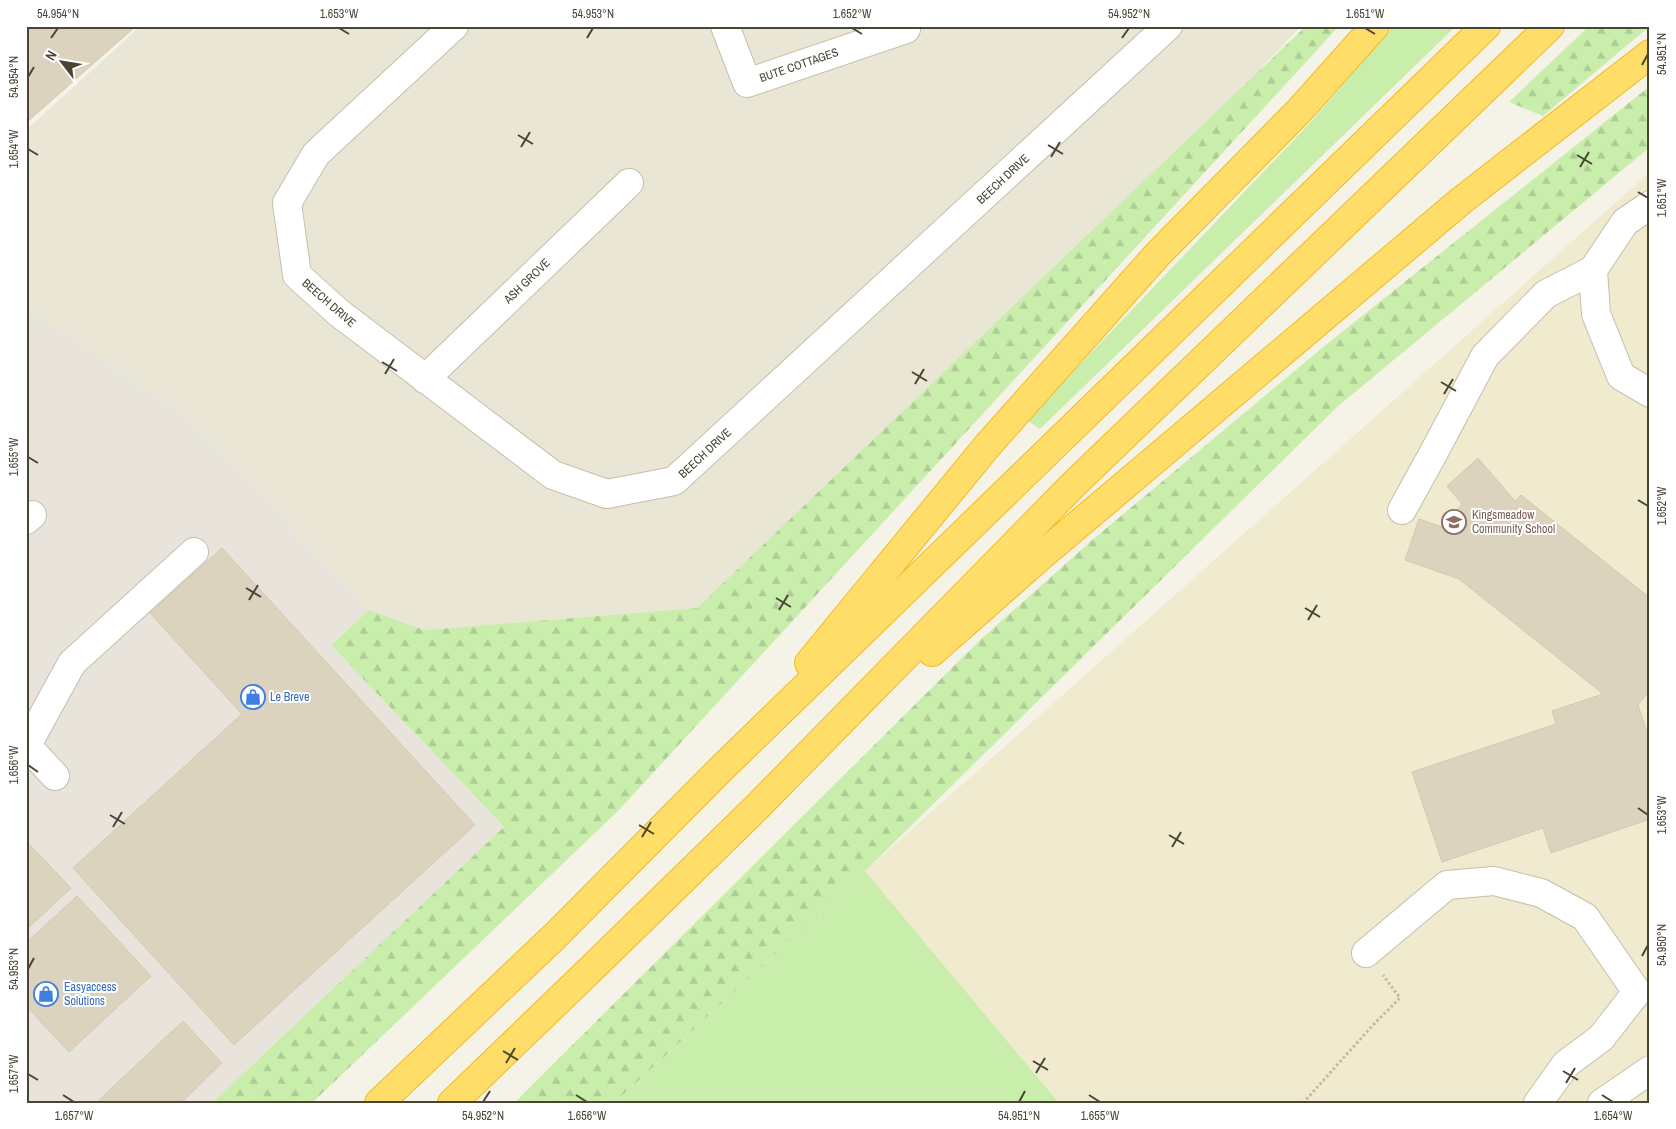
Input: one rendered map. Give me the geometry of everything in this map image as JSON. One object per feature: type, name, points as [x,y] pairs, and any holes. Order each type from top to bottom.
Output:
[{"type":"highway","points":[[724,766],[988,445],[1157,255],[1300,110],[1375,26]]},
{"type":"highway","points":[[379,1103],[554,937],[724,766],[1486,26]]},
{"type":"highway","points":[[452,1103],[757,807],[1073,486],[1550,26]]},
{"type":"highway","points":[[757,807],[1035,561],[1462,200],[1650,54]]},
{"type":"street","name":"BEECH DRIVE","points":[[454,26],[316,154],[287,203],[297,274],[339,313],[552,475],[607,494],[674,481],[1168,26]]},
{"type":"street","name":"BUTE COTTAGES","points":[[725,26],[747,83],[906,29],[905,26]]},
{"type":"street","name":"ASH GROVE","points":[[426,379],[629,183]]},
{"type":"street","points":[[1402,510],[1485,356],[1546,294],[1593,270],[1624,222],[1650,205]]},
{"type":"street","points":[[1593,270],[1596,314],[1621,376],[1650,393]]},
{"type":"street","points":[[55,776],[26,745],[72,663],[194,552]]},
{"type":"street","points":[[1366,953],[1447,885],[1494,881],[1541,893],[1585,917],[1637,992],[1601,1038],[1566,1064],[1538,1103]]},
{"type":"street","points":[[1602,1103],[1650,1070]]},
{"type":"path","points":[[1303,1103],[1400,998],[1366,953]]},
{"type":"shaded area","points":[[141,26],[1301,26],[1229,102],[697,608],[424,630],[369,610],[185,415],[26,308],[26,130]]},
{"type":"shaded area","name":"Kingsmeadow Community School","points":[[1650,172],[1650,1103],[1059,1103],[865,871]]},
{"type":"shaded area","points":[[26,308],[185,415],[369,610],[331,645],[504,827],[212,1103],[26,1103]]},
{"type":"green space","points":[[1306,26],[1339,26],[619,810],[312,1103],[212,1103],[504,827],[331,645],[369,610],[424,630],[697,608]]},
{"type":"green space","points":[[1394,26],[1456,26],[1040,429],[1027,420],[1309,124]]},
{"type":"green space","points":[[1589,26],[1650,26],[1543,116],[1509,102]]},
{"type":"green space","points":[[1650,86],[1650,147],[1336,408],[865,871],[614,1103],[514,1103],[980,640],[1091,541],[1322,348]]},
{"type":"green space","points":[[865,871],[1059,1103],[614,1103]]},
{"type":"building","points":[[26,26],[136,26],[26,123]]},
{"type":"building","points":[[1478,458],[1515,501],[1521,495],[1650,598],[1650,690],[1638,705],[1650,741],[1650,819],[1551,853],[1543,828],[1442,862],[1412,772],[1556,724],[1552,711],[1603,694],[1459,579],[1405,560],[1419,519],[1442,527],[1462,504],[1447,486]]},
{"type":"building","points":[[222,548],[475,825],[234,1045],[73,868],[242,714],[150,613]]},
{"type":"building","points":[[26,841],[71,888],[26,930]]},
{"type":"building","points":[[77,896],[151,976],[69,1052],[26,1006],[26,943]]},
{"type":"building","points":[[183,1021],[222,1063],[181,1103],[101,1103],[99,1100]]},
{"type":"place","name":"Kingsmeadow Community School","points":[[1454,522]]},
{"type":"place","name":"Le Breve","points":[[253,697]]},
{"type":"place","name":"Easyaccess Solutions","points":[[46,994]]}]
